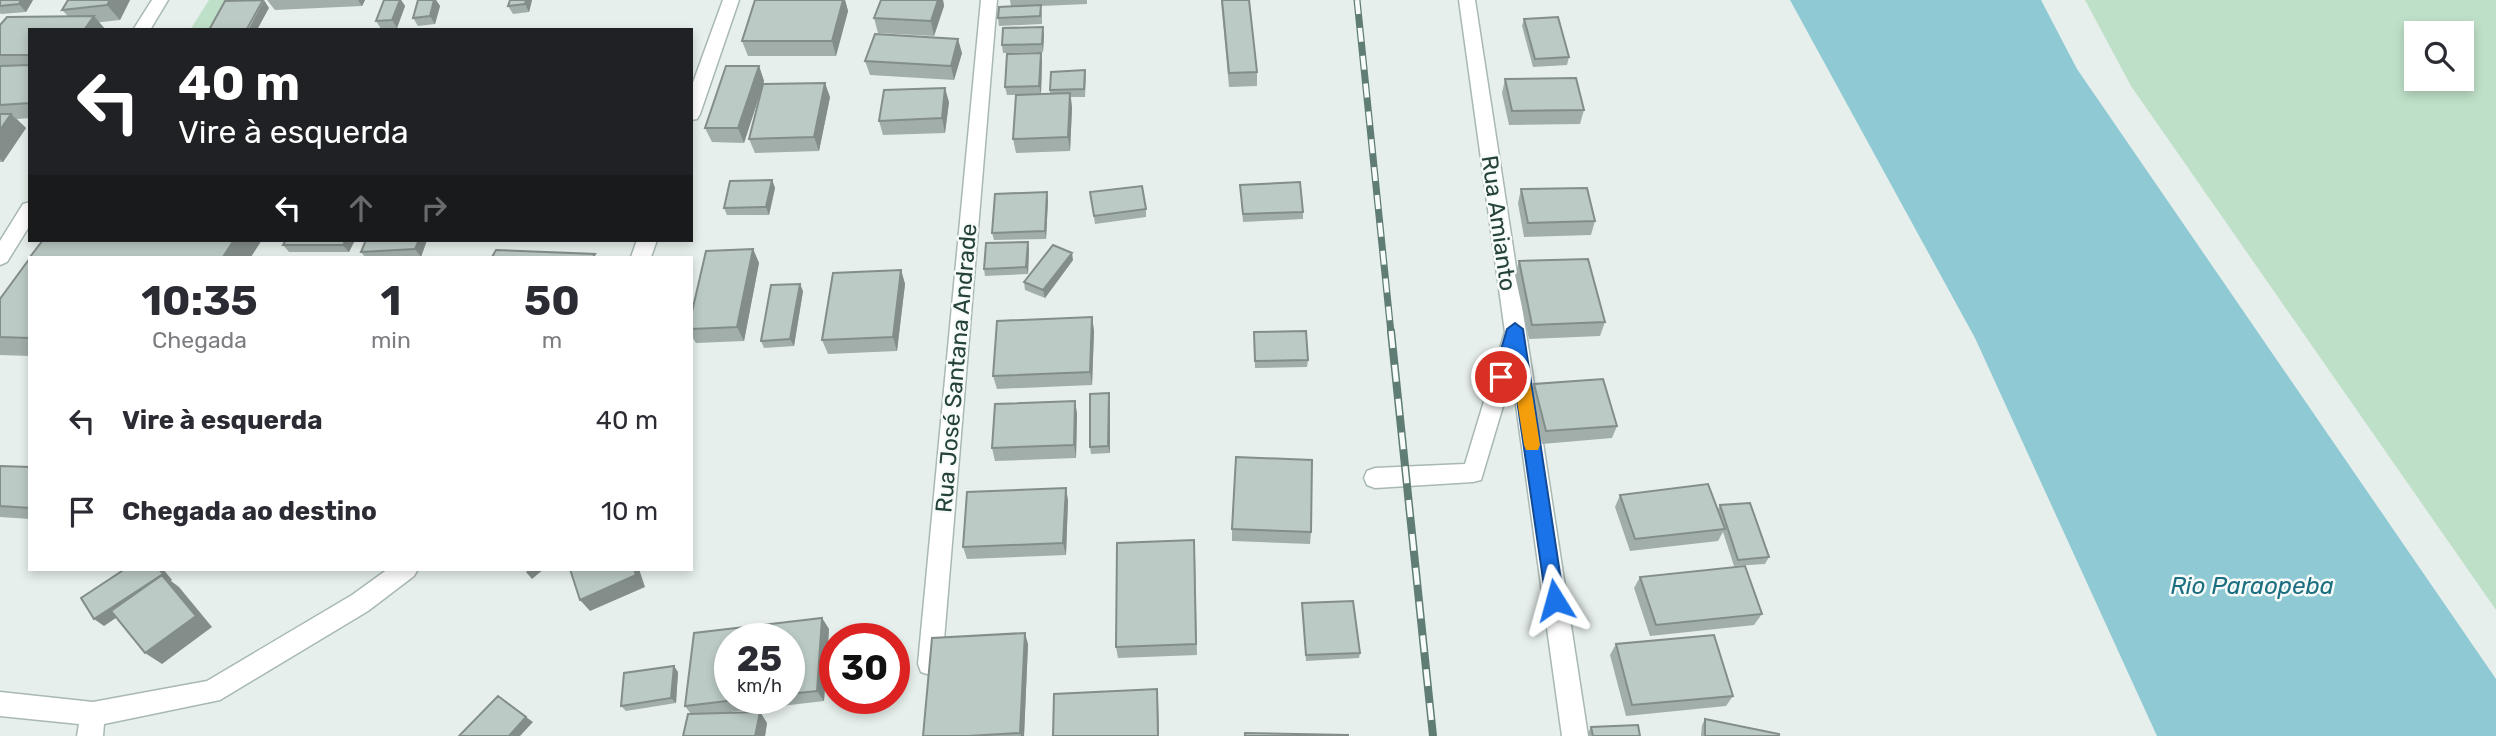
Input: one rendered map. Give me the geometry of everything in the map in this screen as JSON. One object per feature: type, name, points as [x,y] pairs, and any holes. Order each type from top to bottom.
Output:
[{"type":"street","points":[[142,28],[160,0]]},
{"type":"street","points":[[693,108],[731,0]]},
{"type":"street","name":"Rua José Santana Andrade","points":[[928,680],[989,0]]},
{"type":"street","name":"Rua Amianto","points":[[1467,0],[1575,736]]},
{"type":"street","points":[[0,257],[28,212]]},
{"type":"street","points":[[1375,478],[1473,473],[1515,329]]},
{"type":"street","points":[[0,704],[92,725],[211,692],[360,603],[403,571]]},
{"type":"green space","points":[[209,0],[263,0],[214,28],[191,28]]},
{"type":"green space","points":[[2085,0],[2496,0],[2496,610],[2131,86]]},
{"type":"water","name":"Rio Paraopeba","points":[[1790,0],[2041,0],[2077,69],[2496,679],[2496,736],[2157,736],[1975,338]]},
{"type":"building","points":[[0,0],[21,0],[19,4],[0,6]]},
{"type":"building","points":[[68,0],[110,0],[107,5],[62,10]]},
{"type":"building","points":[[263,0],[248,28],[210,28],[225,1]]},
{"type":"building","points":[[384,0],[400,0],[392,20],[376,21]]},
{"type":"building","points":[[418,0],[434,0],[430,16],[413,18]]},
{"type":"building","points":[[510,0],[526,0],[525,4],[508,6]]},
{"type":"building","points":[[755,0],[843,0],[832,41],[742,41]]},
{"type":"building","points":[[881,0],[938,0],[931,21],[874,18]]},
{"type":"building","points":[[1222,0],[1249,0],[1257,72],[1229,73]]},
{"type":"building","points":[[1041,5],[1040,16],[998,18],[999,7]]},
{"type":"building","points":[[94,16],[85,28],[28,28],[28,55],[0,55],[0,25],[7,17]]},
{"type":"building","points":[[1558,17],[1569,57],[1535,59],[1524,19]]},
{"type":"building","points":[[1043,27],[1042,44],[1002,45],[1003,28]]},
{"type":"building","points":[[875,34],[958,39],[951,66],[865,61]]},
{"type":"building","points":[[1041,53],[1039,86],[1005,87],[1007,54]]},
{"type":"building","points":[[28,65],[28,103],[0,105],[0,66]]},
{"type":"building","points":[[726,66],[759,66],[738,128],[705,128]]},
{"type":"building","points":[[1085,70],[1084,89],[1050,90],[1051,72]]},
{"type":"building","points":[[1576,78],[1584,110],[1512,111],[1505,79]]},
{"type":"building","points":[[825,83],[814,137],[749,139],[763,84]]},
{"type":"building","points":[[945,88],[942,118],[879,121],[884,90]]},
{"type":"building","points":[[1070,93],[1068,137],[1013,139],[1016,95]]},
{"type":"building","points":[[0,114],[11,114],[0,130]]},
{"type":"building","points":[[772,180],[766,207],[724,208],[730,181]]},
{"type":"building","points":[[1300,182],[1303,212],[1243,214],[1240,185]]},
{"type":"building","points":[[1142,186],[1146,209],[1094,216],[1090,192]]},
{"type":"building","points":[[1587,188],[1595,221],[1528,223],[1521,189]]},
{"type":"building","points":[[1047,192],[1045,231],[992,233],[995,194]]},
{"type":"building","points":[[41,242],[233,242],[224,256],[31,256]]},
{"type":"building","points":[[285,242],[345,242],[343,245],[283,245]]},
{"type":"building","points":[[365,242],[418,242],[415,249],[361,252]]},
{"type":"building","points":[[1028,242],[1026,267],[984,269],[986,243]]},
{"type":"building","points":[[1053,245],[1072,253],[1043,290],[1024,282]]},
{"type":"building","points":[[753,249],[737,327],[693,329],[693,307],[706,251]]},
{"type":"building","points":[[496,250],[595,254],[594,256],[493,256]]},
{"type":"building","points":[[1588,259],[1605,322],[1532,325],[1519,261]]},
{"type":"building","points":[[28,261],[28,338],[0,337],[0,299]]},
{"type":"building","points":[[901,270],[893,337],[822,340],[833,273]]},
{"type":"building","points":[[800,284],[790,339],[761,341],[771,285]]},
{"type":"building","points":[[1092,317],[1090,372],[993,376],[997,321]]},
{"type":"building","points":[[1306,331],[1308,360],[1255,361],[1254,332]]},
{"type":"building","points":[[1603,379],[1617,426],[1546,431],[1534,384]]},
{"type":"building","points":[[1109,393],[1108,446],[1090,447],[1090,394]]},
{"type":"building","points":[[1075,401],[1074,445],[992,448],[995,404]]},
{"type":"building","points":[[1236,457],[1312,460],[1311,532],[1232,529]]},
{"type":"building","points":[[0,466],[28,467],[28,508],[0,506]]},
{"type":"building","points":[[1708,484],[1725,529],[1635,539],[1620,495]]},
{"type":"building","points":[[1066,488],[1063,543],[963,547],[967,492]]},
{"type":"building","points":[[1750,503],[1769,557],[1738,560],[1720,505]]},
{"type":"building","points":[[1194,540],[1196,644],[1116,647],[1117,543]]},
{"type":"building","points":[[1745,566],[1762,614],[1656,625],[1640,577]]},
{"type":"building","points":[[122,571],[161,571],[163,574],[94,619],[81,598]]},
{"type":"building","points":[[571,571],[635,571],[636,575],[580,600]]},
{"type":"building","points":[[162,575],[196,616],[145,653],[111,611]]},
{"type":"building","points":[[1353,601],[1360,653],[1306,655],[1302,603]]},
{"type":"building","points":[[822,618],[822,623],[819,623],[817,691],[805,692],[805,623],[779,623]]},
{"type":"building","points":[[714,631],[714,703],[685,706],[694,633]]},
{"type":"building","points":[[1025,633],[1020,733],[923,736],[932,638]]},
{"type":"building","points":[[1714,635],[1733,696],[1632,705],[1616,644]]},
{"type":"building","points":[[674,666],[671,698],[621,706],[624,673]]},
{"type":"building","points":[[1157,689],[1158,736],[1053,736],[1054,694]]},
{"type":"building","points":[[498,696],[526,717],[509,736],[459,736]]},
{"type":"building","points":[[688,714],[760,714],[755,736],[683,736]]},
{"type":"building","points":[[1705,719],[1779,734],[1779,736],[1705,736]]},
{"type":"building","points":[[1638,725],[1640,736],[1593,736],[1591,727]]},
{"type":"building","points":[[1245,733],[1348,735],[1348,736],[1245,736]]},
{"type":"railway","points":[[1357,0],[1391,333]]},
{"type":"railway","points":[[1391,331],[1433,736]]},
{"type":"slow traffic","points":[[1522,381],[1532,445]]},
{"type":"route","points":[[1501,377],[1515,329],[1555,600]]}]
